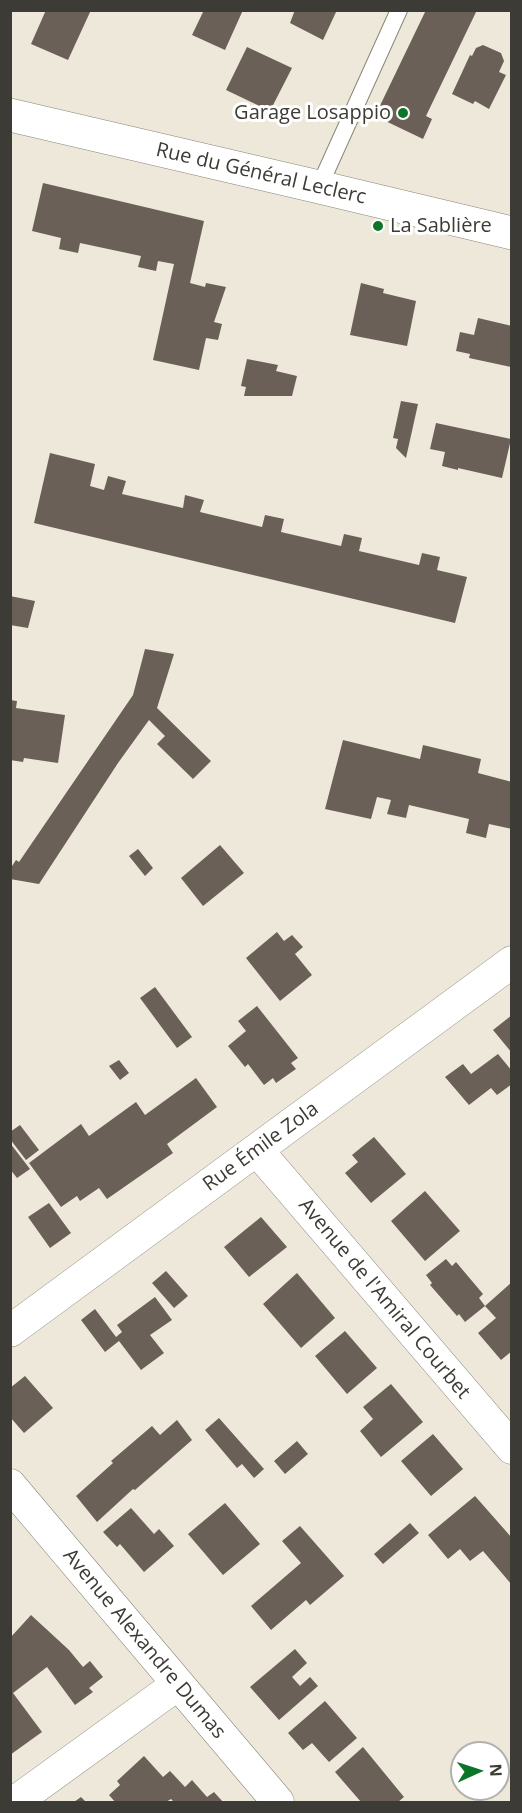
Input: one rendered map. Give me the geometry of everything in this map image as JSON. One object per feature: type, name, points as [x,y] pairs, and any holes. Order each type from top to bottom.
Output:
[{"type":"main road","name":"Rue du Général Leclerc","points":[[10,116],[512,233]]},
{"type":"street","name":"Rue Émile Zola","points":[[10,1331],[512,962]]},
{"type":"street","name":"Avenue de l'Amiral Courbet","points":[[257,1150],[512,1448]]},
{"type":"street","name":"Avenue Alexandre Dumas","points":[[10,1485],[278,1803]]},
{"type":"street","points":[[15,1803],[178,1684]]},
{"type":"lane","points":[[319,187],[399,10]]},
{"type":"building","points":[[46,10],[91,10],[68,60],[31,44]]},
{"type":"building","points":[[204,10],[243,10],[225,50],[192,35]]},
{"type":"building","points":[[295,10],[337,10],[323,40],[290,23]]},
{"type":"building","points":[[426,10],[477,10],[426,116],[432,119],[423,139],[375,116]]},
{"type":"building","points":[[483,45],[501,53],[504,61],[499,72],[506,75],[489,109],[475,101],[473,104],[452,94],[470,55],[472,56],[476,48]]},
{"type":"building","points":[[247,47],[292,68],[270,111],[226,90]]},
{"type":"building","points":[[43,183],[204,221],[190,283],[205,287],[206,283],[226,287],[214,322],[222,324],[218,340],[206,338],[199,370],[153,360],[174,264],[158,261],[156,271],[138,267],[141,256],[80,243],[78,253],[59,249],[61,238],[32,231]]},
{"type":"building","points":[[361,283],[384,289],[383,293],[416,301],[407,346],[350,335]]},
{"type":"building","points":[[478,318],[512,326],[511,367],[469,358],[470,354],[456,351],[460,332],[474,335]]},
{"type":"building","points":[[247,359],[278,365],[276,371],[297,376],[292,396],[244,396],[246,387],[241,386]]},
{"type":"building","points":[[401,401],[418,404],[406,458],[396,448],[398,439],[393,438]]},
{"type":"building","points":[[436,423],[511,439],[502,478],[442,466],[445,452],[430,449]]},
{"type":"building","points":[[50,453],[95,464],[90,486],[104,490],[108,476],[126,481],[122,494],[183,508],[185,495],[204,500],[200,512],[262,527],[265,515],[284,519],[281,532],[341,546],[344,534],[362,538],[359,551],[419,565],[422,553],[440,557],[437,570],[467,577],[455,623],[34,523]]},
{"type":"building","points":[[10,596],[35,601],[28,628],[10,625]]},
{"type":"building","points":[[145,649],[174,654],[157,708],[211,761],[193,779],[157,744],[165,736],[149,720],[39,884],[10,879],[10,869],[16,860],[19,862],[133,695]]},
{"type":"building","points":[[10,700],[17,701],[16,708],[65,715],[58,763],[24,758],[23,762],[10,760]]},
{"type":"building","points":[[343,740],[420,759],[423,745],[481,759],[478,773],[512,782],[512,829],[489,824],[486,838],[466,833],[469,819],[409,805],[406,818],[387,814],[391,800],[377,797],[371,819],[325,809]]},
{"type":"building","points":[[220,845],[244,873],[203,906],[181,878]]},
{"type":"building","points":[[138,849],[153,868],[145,876],[129,856]]},
{"type":"building","points":[[277,932],[284,941],[292,935],[303,947],[295,954],[312,975],[280,1001],[246,958]]},
{"type":"building","points":[[155,987],[192,1037],[177,1048],[140,998]]},
{"type":"building","points":[[257,1006],[298,1058],[291,1063],[296,1069],[276,1083],[273,1078],[264,1085],[248,1064],[245,1067],[228,1046],[246,1031],[238,1021]]},
{"type":"building","points":[[512,1015],[512,1053],[493,1030]]},
{"type":"building","points":[[498,1054],[512,1071],[512,1084],[497,1095],[491,1088],[469,1105],[445,1077],[463,1064],[471,1074]]},
{"type":"building","points":[[119,1060],[129,1073],[120,1080],[109,1066]]},
{"type":"building","points":[[196,1078],[217,1107],[167,1144],[173,1153],[107,1199],[99,1188],[80,1201],[77,1196],[61,1207],[29,1163],[81,1124],[89,1136],[136,1102],[145,1115]]},
{"type":"building","points":[[20,1125],[39,1150],[26,1160],[10,1139],[10,1132]]},
{"type":"building","points":[[374,1137],[406,1174],[371,1203],[345,1173],[358,1162],[352,1155]]},
{"type":"building","points":[[10,1143],[30,1169],[17,1178],[10,1169]]},
{"type":"building","points":[[425,1191],[460,1231],[425,1261],[391,1221]]},
{"type":"building","points":[[49,1203],[71,1233],[50,1248],[28,1217]]},
{"type":"building","points":[[261,1217],[287,1247],[249,1277],[224,1247]]},
{"type":"building","points":[[446,1259],[452,1266],[456,1262],[483,1294],[479,1298],[485,1306],[465,1322],[430,1285],[432,1283],[426,1275]]},
{"type":"building","points":[[166,1271],[188,1296],[174,1308],[152,1283]]},
{"type":"building","points":[[297,1273],[335,1318],[301,1348],[263,1304]]},
{"type":"building","points":[[512,1282],[512,1351],[501,1360],[478,1333],[496,1318],[485,1306]]},
{"type":"building","points":[[155,1297],[172,1320],[150,1335],[164,1353],[141,1370],[119,1341],[105,1352],[81,1320],[95,1309],[116,1337],[122,1332],[117,1325]]},
{"type":"building","points":[[345,1331],[377,1368],[347,1394],[315,1356]]},
{"type":"building","points":[[25,1376],[53,1408],[24,1433],[10,1417],[10,1388]]},
{"type":"building","points":[[391,1384],[423,1422],[381,1457],[360,1431],[373,1419],[363,1407]]},
{"type":"building","points":[[219,1418],[264,1469],[254,1478],[242,1464],[237,1468],[205,1430]]},
{"type":"building","points":[[177,1420],[192,1440],[97,1522],[76,1496],[113,1463],[111,1461],[152,1426],[160,1435]]},
{"type":"building","points":[[433,1434],[463,1469],[431,1496],[401,1461]]},
{"type":"building","points":[[297,1441],[308,1454],[285,1474],[274,1461]]},
{"type":"building","points":[[475,1496],[512,1538],[512,1585],[483,1551],[470,1561],[460,1549],[448,1559],[428,1535]]},
{"type":"building","points":[[225,1503],[260,1544],[223,1575],[188,1534]]},
{"type":"building","points":[[131,1508],[154,1534],[159,1529],[174,1546],[144,1572],[120,1544],[117,1547],[103,1532]]},
{"type":"building","points":[[410,1523],[419,1533],[383,1564],[374,1554]]},
{"type":"building","points":[[300,1526],[344,1576],[310,1605],[306,1600],[271,1630],[251,1606],[301,1563],[282,1541]]},
{"type":"building","points":[[31,1615],[69,1650],[83,1667],[90,1661],[103,1677],[89,1688],[93,1692],[75,1705],[47,1667],[13,1693],[42,1732],[10,1755],[10,1638]]},
{"type":"building","points":[[295,1649],[307,1663],[292,1677],[300,1686],[310,1677],[318,1686],[279,1720],[250,1687]]},
{"type":"building","points":[[325,1701],[357,1738],[329,1762],[312,1743],[303,1750],[288,1733]]},
{"type":"building","points":[[363,1747],[404,1797],[398,1802],[361,1802],[335,1772]]},
{"type":"building","points":[[144,1756],[163,1777],[170,1771],[185,1787],[192,1780],[207,1797],[214,1792],[223,1802],[174,1802],[171,1799],[166,1802],[115,1802],[109,1795],[120,1785],[117,1781]]},
{"type":"building","points":[[81,1797],[86,1802],[74,1802]]},
{"type":"place","name":"Garage Losappio","points":[[403,113]]},
{"type":"place","name":"La Sablière","points":[[378,226]]}]
